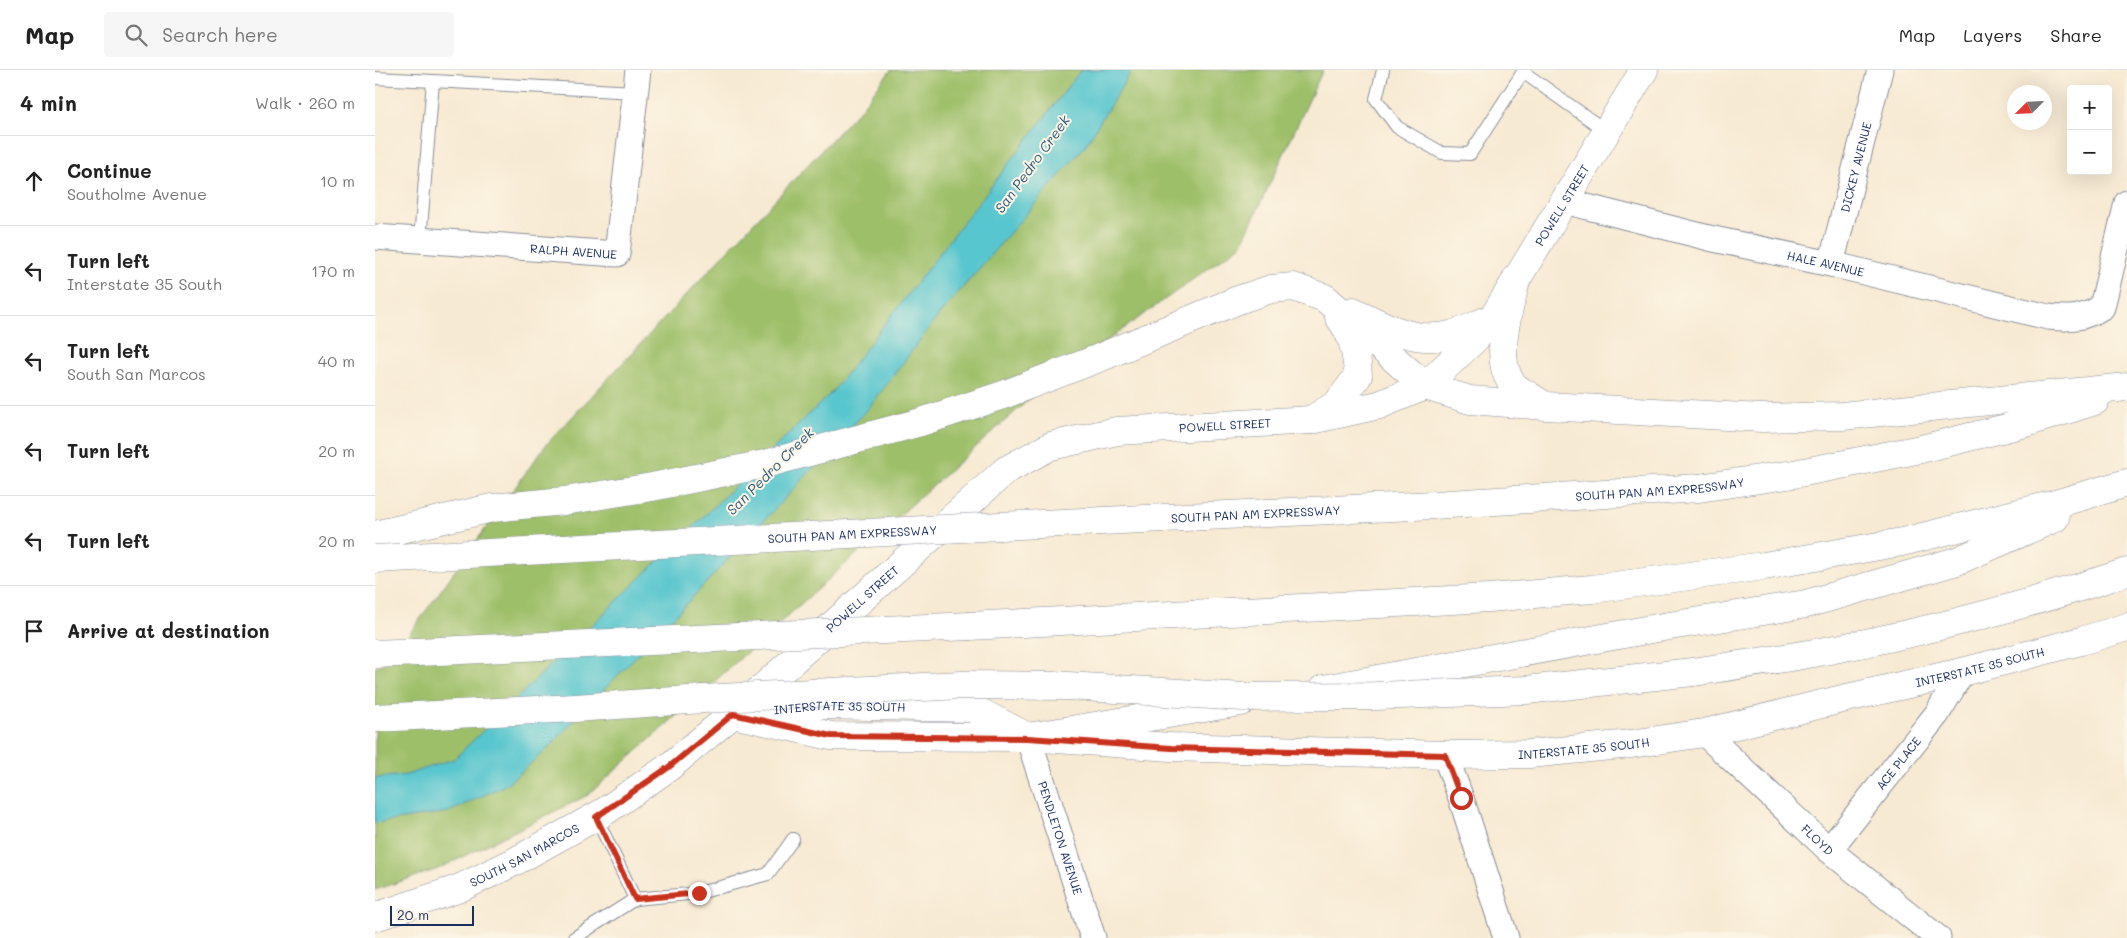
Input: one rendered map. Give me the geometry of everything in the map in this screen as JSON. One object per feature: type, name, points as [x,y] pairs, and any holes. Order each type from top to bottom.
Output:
[{"type":"main road","name":"POWELL STREET","points":[[733,714],[1006,470],[1051,446],[1117,431],[1311,420],[1379,406],[1425,386],[1474,340],[1493,318],[1644,70]]},
{"type":"main road","points":[[1517,277],[1509,308],[1501,356],[1511,383],[1546,406]]},
{"type":"main road","points":[[375,535],[492,508],[565,501],[652,487],[765,464],[921,422],[1003,395],[1099,358],[1238,300],[1271,289],[1293,287],[1325,298],[1391,329],[1420,338],[1450,335],[1493,318]]},
{"type":"main road","points":[[1325,298],[1425,386],[1470,400],[1762,418],[1842,416],[2127,387]]},
{"type":"main road","points":[[1311,420],[1337,404],[1358,376],[1357,355],[1346,326],[1325,298]]},
{"type":"main road","name":"SOUTH PAN AM EXPRESSWAY","points":[[375,559],[1434,505],[1699,488],[1794,474],[1921,449],[2026,423],[2127,391]]},
{"type":"main road","points":[[375,654],[970,626],[1489,598],[1592,589],[1764,566],[1902,542],[2127,485]]},
{"type":"main road","points":[[1028,738],[1420,673],[1657,628],[1806,604],[1957,561],[2127,485]]},
{"type":"main road","points":[[375,718],[919,687],[1004,684],[1243,697],[1375,696],[1526,690],[1693,672],[1815,653],[1901,635],[2001,610],[2127,572]]},
{"type":"main road","name":"INTERSTATE 35 SOUTH","points":[[733,714],[831,736],[1028,738],[1171,748],[1445,755],[1529,754],[1631,744],[1704,734],[1842,699],[1962,672],[2127,627]]},
{"type":"main road","name":"SOUTH SAN MARCOS","points":[[375,917],[461,888],[514,862],[596,817],[669,767],[733,714]]},
{"type":"street","name":"DICKEY AVENUE","points":[[1831,264],[1880,70]]},
{"type":"street","name":"RALPH AVENUE","points":[[375,237],[617,254],[637,81]]},
{"type":"street","name":"HALE AVENUE","points":[[1563,201],[1709,238],[1831,264],[2048,317],[2065,318],[2088,316],[2101,307],[2127,202]]},
{"type":"street","name":"ACE PLACE","points":[[1829,850],[1937,714],[1962,672]]},
{"type":"street","name":"FLOYD","points":[[1704,734],[1829,850],[1938,938]]},
{"type":"street","name":"PENDLETON AVENUE","points":[[1028,738],[1093,938]]},
{"type":"street","points":[[1445,755],[1461,798],[1506,938]]},
{"type":"street","points":[[1904,910],[1912,938]]},
{"type":"lane","points":[[1383,70],[1376,99],[1397,128],[1442,153],[1470,154],[1523,71],[1606,131]]},
{"type":"lane","points":[[375,78],[433,82],[637,81]]},
{"type":"lane","points":[[420,240],[433,82]]},
{"type":"lane","points":[[596,817],[635,899]]},
{"type":"lane","points":[[574,938],[635,899],[699,893],[768,874],[793,839]]},
{"type":"green space","points":[[891,70],[1323,70],[1241,245],[1045,385],[588,795],[438,869],[375,890],[375,668],[392,658],[545,446],[862,107]]},
{"type":"water","name":"San Pedro Creek","points":[[1081,70],[1132,70],[1085,146],[939,315],[868,409],[691,599],[543,753],[507,784],[449,812],[375,823],[375,778],[406,775],[454,759],[833,391]]},
{"type":"route","points":[[699,893],[635,899],[596,817],[669,767],[733,714],[791,729],[831,736],[1028,738],[1171,748],[1445,755],[1461,798]]}]
